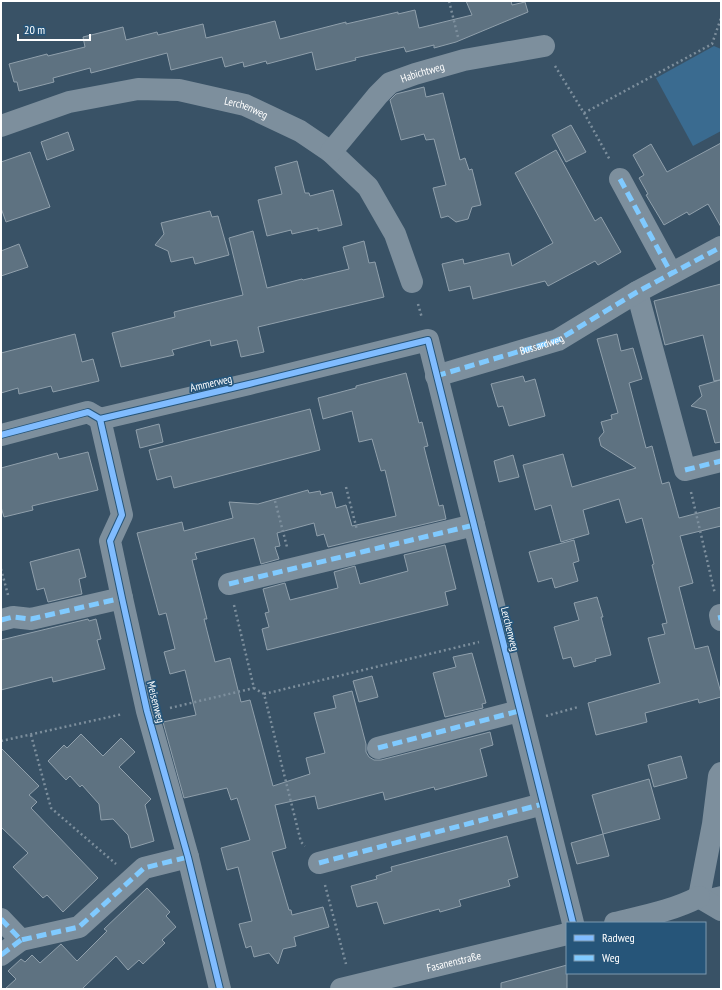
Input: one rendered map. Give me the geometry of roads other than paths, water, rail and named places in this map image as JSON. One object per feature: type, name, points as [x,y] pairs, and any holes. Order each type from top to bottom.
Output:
[{"type":"street","name":"Habichtweg","points":[[331,152],[378,95],[390,84],[415,74],[464,60],[544,46]]},
{"type":"street","name":"Lerchenweg","points":[[1,126],[69,102],[138,89],[179,90],[245,105],[300,131],[331,152],[368,187],[375,196],[395,234],[412,282]]},
{"type":"street","points":[[620,180],[671,273]]},
{"type":"street","name":"Bussardweg","points":[[436,376],[558,340],[637,292],[721,247]]},
{"type":"street","points":[[637,292],[685,470],[721,461]]},
{"type":"street","name":"Lerchenweg","points":[[428,340],[573,922]]},
{"type":"street","name":"Ammerweg","points":[[100,419],[428,340]]},
{"type":"street","points":[[1,435],[88,412],[100,419]]},
{"type":"street","name":"Meisenweg","points":[[100,419],[122,516],[110,541],[147,710],[188,857],[220,989]]},
{"type":"street","points":[[229,584],[474,525]]},
{"type":"street","points":[[1,620],[13,617],[31,619],[122,598]]},
{"type":"street","points":[[378,748],[521,716]]},
{"type":"street","points":[[698,897],[713,824],[719,776],[721,773]]},
{"type":"street","points":[[319,863],[543,804]]},
{"type":"street","points":[[1,955],[21,940],[80,927],[144,868],[188,857]]},
{"type":"street","points":[[698,897],[721,910]]},
{"type":"street","points":[[618,922],[667,911],[698,897]]},
{"type":"street","points":[[1,919],[21,940]]},
{"type":"street","name":"Fasanenstraße","points":[[346,988],[566,934]]},
{"type":"lane","points":[[698,897],[721,892]]}]
